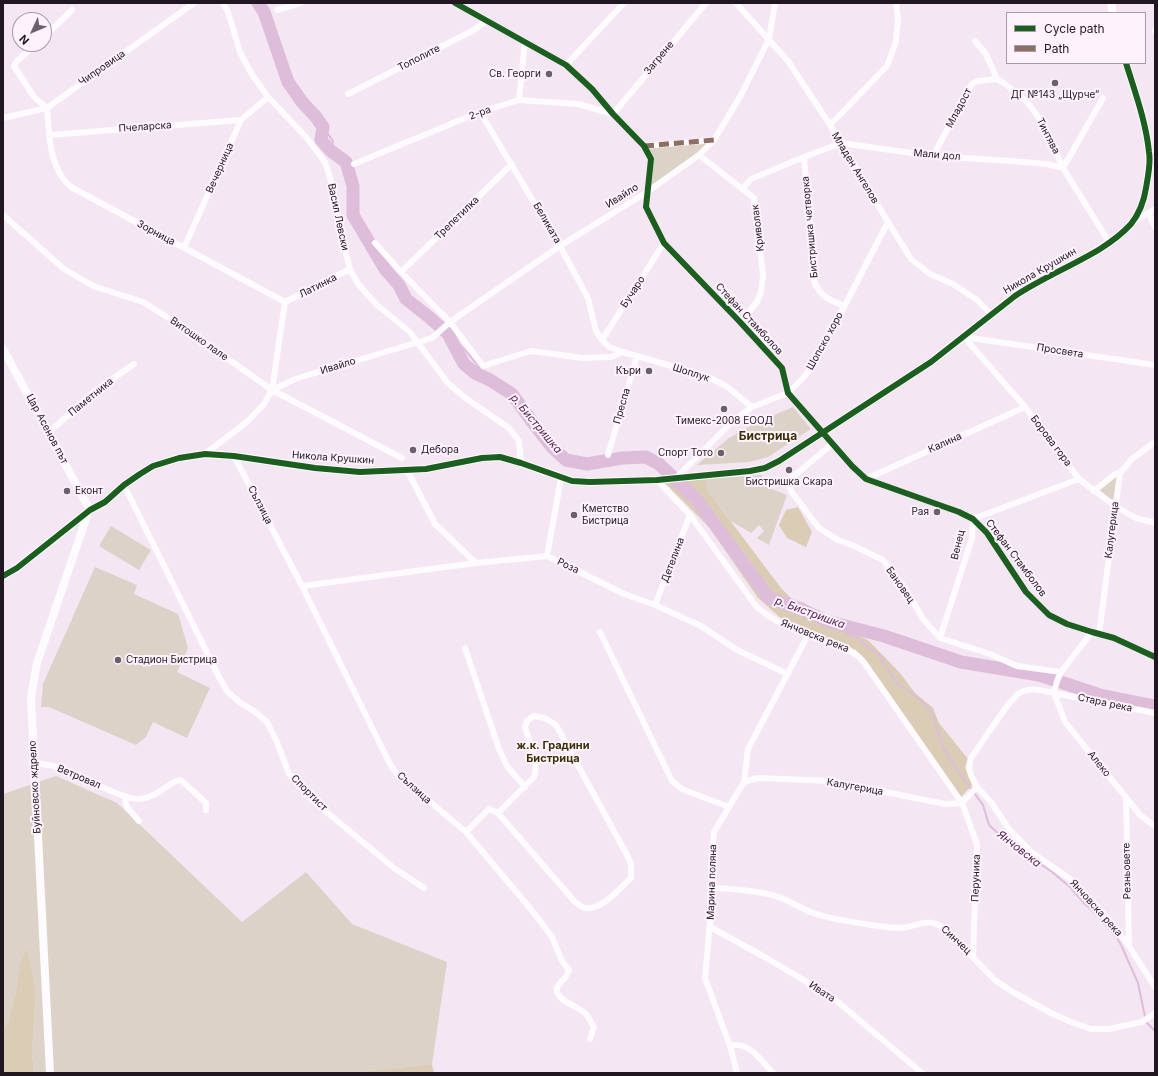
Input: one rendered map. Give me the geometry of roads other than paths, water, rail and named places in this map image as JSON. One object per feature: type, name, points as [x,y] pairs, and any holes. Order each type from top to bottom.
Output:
[{"type":"street","name":"Чипровица","points":[[3,118],[47,108],[194,3]]},
{"type":"street","name":"Васил Левски","points":[[223,3],[228,12],[240,52],[251,73],[268,97],[306,137],[325,162],[333,188],[339,228],[350,269],[358,284],[377,305],[410,332],[448,382],[464,397],[509,428],[519,440],[520,463]]},
{"type":"street","points":[[277,10],[301,3]]},
{"type":"street","name":"Стефан Стамболов","points":[[455,3],[566,65],[592,89],[613,114],[644,146],[651,159],[646,207],[664,243],[782,368],[788,393],[852,466],[866,479],[959,512],[973,519],[987,533],[1026,592],[1035,603],[1049,615],[1067,624],[1114,638],[1155,657]]},
{"type":"street","name":"Загрене","points":[[613,114],[706,3]]},
{"type":"street","name":"Младен Ангелов","points":[[736,3],[788,61],[830,125],[911,259],[930,274],[953,284],[977,300],[991,314]]},
{"type":"street","name":"Ивайло","points":[[272,390],[295,379],[432,338],[450,322],[560,246],[647,192],[699,155],[714,140],[740,96],[769,39],[775,3]]},
{"type":"street","points":[[830,125],[887,66],[896,42],[898,19],[896,3]]},
{"type":"street","points":[[566,65],[620,4]]},
{"type":"street","points":[[52,29],[72,10]]},
{"type":"street","name":"Тополите","points":[[348,94],[474,30],[487,20]]},
{"type":"street","points":[[519,100],[525,41]]},
{"type":"street","points":[[975,41],[986,54],[997,79]]},
{"type":"street","points":[[27,52],[17,61],[14,66],[34,97],[47,108]]},
{"type":"street","name":"Никола Крушкин","points":[[3,576],[17,568],[90,510],[105,502],[124,485],[153,466],[179,458],[206,454],[234,456],[315,468],[360,472],[426,468],[482,458],[500,457],[561,478],[572,481],[590,482],[659,480],[677,477],[750,471],[765,468],[779,461],[823,433],[931,362],[991,314],[1028,287],[1109,242],[1132,223],[1141,208],[1145,193],[1149,173],[1150,153],[1146,132],[1126,64]]},
{"type":"street","name":"Младост","points":[[934,156],[972,84],[977,81],[997,79]]},
{"type":"street","name":"Тинтява","points":[[997,79],[1006,84],[1027,102],[1039,118],[1063,168],[1109,242]]},
{"type":"street","name":"Вечерница","points":[[184,248],[241,120],[268,97]]},
{"type":"street","points":[[1063,168],[1103,98]]},
{"type":"street","name":"2-ра","points":[[354,164],[480,112],[519,100],[578,104],[613,114]]},
{"type":"street","name":"Зорница","points":[[47,108],[49,135],[58,172],[64,181],[71,187],[285,302]]},
{"type":"street","name":"Беликата","points":[[480,112],[560,246],[588,298],[596,331],[602,340]]},
{"type":"street","name":"Пчеларска","points":[[49,135],[241,120]]},
{"type":"street","points":[[644,146],[714,140]]},
{"type":"street","name":"Мали дол","points":[[742,188],[751,180],[841,143],[934,156],[1047,164],[1063,168]]},
{"type":"street","points":[[1150,153],[1155,160]]},
{"type":"street","name":"Криволак","points":[[699,155],[754,198],[763,276],[761,292],[757,302],[740,322]]},
{"type":"street","name":"Бистришка четворка","points":[[804,157],[814,281],[819,292],[828,299],[844,306]]},
{"type":"street","name":"Трепетилка","points":[[401,272],[512,164]]},
{"type":"street","points":[[1132,223],[1155,209]]},
{"type":"street","points":[[1149,214],[1155,227]]},
{"type":"street","name":"Витошко лале","points":[[3,215],[64,268],[93,286],[143,302],[272,390],[402,458]]},
{"type":"street","name":"Шопско хоро","points":[[677,477],[732,423],[752,407],[788,393],[802,379],[815,363],[888,222]]},
{"type":"street","name":"Бучаро","points":[[602,340],[664,243]]},
{"type":"street","points":[[375,244],[450,322],[483,366],[531,351],[583,358],[611,357],[623,352]]},
{"type":"street","name":"Латинка","points":[[285,302],[350,269]]},
{"type":"street","points":[[206,454],[248,421],[264,404],[272,390],[285,302]]},
{"type":"street","name":"Просвета","points":[[964,337],[1155,365]]},
{"type":"street","name":"Борова гора","points":[[964,337],[1025,407],[1079,479],[1115,506],[1136,518],[1155,524]]},
{"type":"street","name":"Шоплук","points":[[602,340],[609,347],[623,352],[706,376],[726,386],[752,407]]},
{"type":"street","name":"Цар Асенов път","points":[[3,349],[90,510]]},
{"type":"street","name":"Преспа","points":[[608,455],[637,356]]},
{"type":"street","name":"Паметника","points":[[48,432],[95,391],[134,364]]},
{"type":"street","name":"Калина","points":[[866,479],[1025,407]]},
{"type":"street","points":[[1094,491],[1115,474],[1120,473],[1132,459],[1155,442]]},
{"type":"street","name":"Бановец","points":[[832,444],[788,481],[791,491],[819,528],[838,540],[883,560],[905,588],[923,619],[940,638]]},
{"type":"street","name":"Сълзица","points":[[234,456],[302,586],[390,764],[398,775],[466,832],[530,908],[552,937],[562,961],[568,970],[567,976],[557,987],[558,994],[564,1000],[586,1013],[594,1027],[590,1039]]},
{"type":"street","points":[[407,470],[435,524],[476,563]]},
{"type":"street","name":"Калугерица","points":[[1099,634],[1120,473]]},
{"type":"street","points":[[548,556],[561,478]]},
{"type":"street","name":"Венец","points":[[940,638],[972,538],[973,519],[1079,479]]},
{"type":"street","name":"Янчовска река","points":[[659,480],[690,515],[756,606],[770,617],[808,635],[842,646],[854,652],[863,661],[963,801]]},
{"type":"street","name":"Спортист","points":[[124,485],[227,691],[239,702],[254,711],[267,722],[277,742],[289,774],[312,800],[394,868],[424,888]]},
{"type":"street","name":"Буйновско ждрело","points":[[50,1073],[33,763],[31,697],[37,663],[90,510]]},
{"type":"street","name":"Детелина","points":[[656,605],[690,515]]},
{"type":"street","name":"Роза","points":[[302,586],[476,563],[548,556],[624,594],[656,605],[700,626],[737,650],[788,674]]},
{"type":"street","points":[[600,632],[672,781],[682,789],[729,807]]},
{"type":"street","points":[[963,801],[976,789],[969,767],[971,758],[1011,701],[1020,692],[1033,689],[1054,693],[1061,673],[1092,632]]},
{"type":"street","name":"Марина поляна","points":[[737,1073],[730,1046],[705,978],[713,888],[711,865],[714,832],[744,782],[748,749],[808,635]]},
{"type":"street","points":[[940,638],[990,654],[1017,666],[1061,673]]},
{"type":"street","points":[[465,648],[506,766],[525,787]]},
{"type":"street","name":"Стара река","points":[[1054,693],[1155,713]]},
{"type":"street","name":"Алеко","points":[[1054,693],[1066,722],[1141,816],[1155,826]]},
{"type":"street","points":[[466,832],[489,809],[498,813],[575,902],[585,908],[597,907],[618,891],[631,878],[632,864],[556,725],[545,718],[534,716],[527,721],[525,727],[535,760],[536,770],[534,777],[498,813]]},
{"type":"street","name":"Ветровал","points":[[33,763],[60,767],[124,796],[138,800],[156,795],[180,780],[206,803],[206,810]]},
{"type":"street","name":"Калугерица","points":[[744,782],[758,778],[831,781],[945,804],[963,801]]},
{"type":"street","name":"Янчовска река","points":[[976,789],[991,802],[1009,829],[1031,852],[1073,881],[1107,917],[1129,946],[1155,987]]},
{"type":"street","points":[[124,796],[127,807],[139,821]]},
{"type":"street","name":"Резньовете","points":[[1126,797],[1129,946]]},
{"type":"street","name":"Перуника","points":[[963,801],[976,844],[973,956]]},
{"type":"street","name":"Синчец","points":[[713,888],[769,894],[828,917],[878,926],[901,928],[930,922],[937,923],[973,956],[995,980],[1011,991],[1050,1013],[1091,1029],[1109,1029],[1142,1022],[1155,1013]]},
{"type":"street","name":"Ивата","points":[[710,927],[763,956],[832,997],[922,1073]]},
{"type":"street","points":[[730,1046],[736,1044],[750,1049],[774,1073]]},
{"type":"waterway","name":"р. Бистришка","points":[[258,3],[264,12],[288,82],[302,102],[323,127],[321,140],[331,151],[346,162],[353,186],[353,215],[385,269],[399,285],[406,299],[448,334],[464,364],[475,373],[490,380],[512,394],[552,447],[566,460],[587,464],[622,458],[646,457],[659,464],[696,499],[769,598],[801,609],[826,621],[884,636],[961,662],[1039,675],[1100,695],[1155,706]]},
{"type":"waterway","points":[[323,127],[333,141],[331,151]]},
{"type":"waterway","points":[[448,334],[465,350],[490,380]]},
{"type":"waterway","name":"Янчовска","points":[[826,621],[859,640],[878,654],[897,683],[921,700],[932,714],[943,747],[955,767],[983,805],[989,825],[1002,837],[1052,872],[1070,887],[1117,938],[1138,983],[1145,1017]]},
{"type":"waterway","name":"Янчовска","points":[[1146,1022],[1155,1031]]},
{"type":"place","name":"Св. Георги","points":[[549,74]]},
{"type":"place","name":"ДГ №143 „Щурче“","points":[[1055,83]]},
{"type":"place","name":"Къри","points":[[649,371]]},
{"type":"place","name":"Тимекс-2008 ЕООД","points":[[724,409]]},
{"type":"place","name":"Дебора","points":[[413,450]]},
{"type":"place","name":"Спорт Тото","points":[[721,453]]},
{"type":"place","name":"Бистришка Скара","points":[[789,470]]},
{"type":"place","name":"Еконт","points":[[67,491]]},
{"type":"place","name":"Рая","points":[[937,512]]},
{"type":"place","name":"Кметство Бистрица","points":[[574,515]]},
{"type":"place","name":"Стадион Бистрица","points":[[118,660]]},
{"type":"district","name":"Бистрица","points":[[768,436]]},
{"type":"district","name":"ж.к. Градини Бистрица","points":[[553,752]]}]
